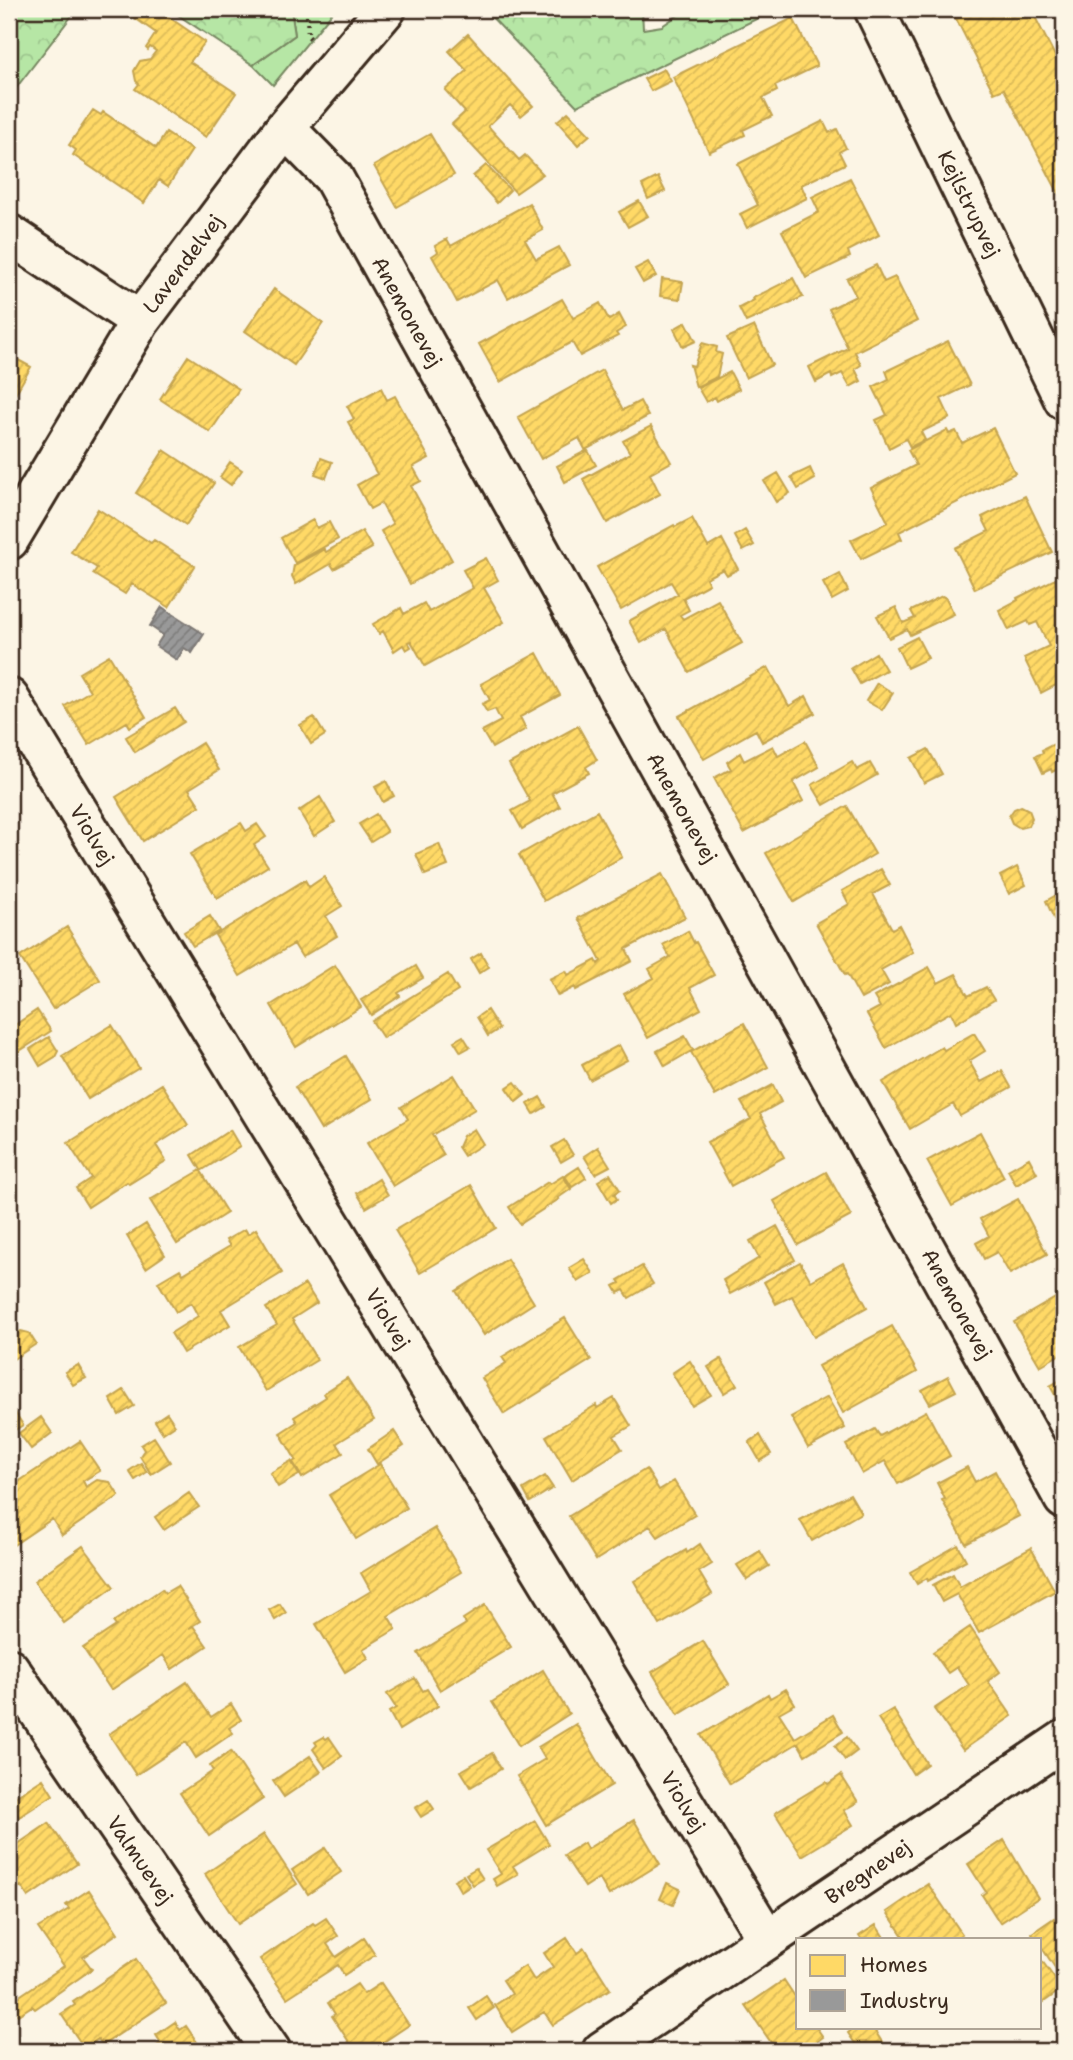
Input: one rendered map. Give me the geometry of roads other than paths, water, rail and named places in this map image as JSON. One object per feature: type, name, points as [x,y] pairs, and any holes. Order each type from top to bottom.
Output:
[{"type":"street","name":"Kejlstrupvej","points":[[874,9],[1064,400]]},
{"type":"street","name":"Lavendelvej","points":[[9,540],[140,321],[285,128],[380,11]]},
{"type":"street","name":"Anemonevej","points":[[285,128],[333,177],[1064,1499]]},
{"type":"street","points":[[9,234],[140,321]]},
{"type":"street","name":"Violvej","points":[[9,698],[767,1939]]},
{"type":"street","name":"Valmuevej","points":[[9,1668],[271,2051]]},
{"type":"street","name":"Bregnevej","points":[[602,2051],[1064,1740]]}]
